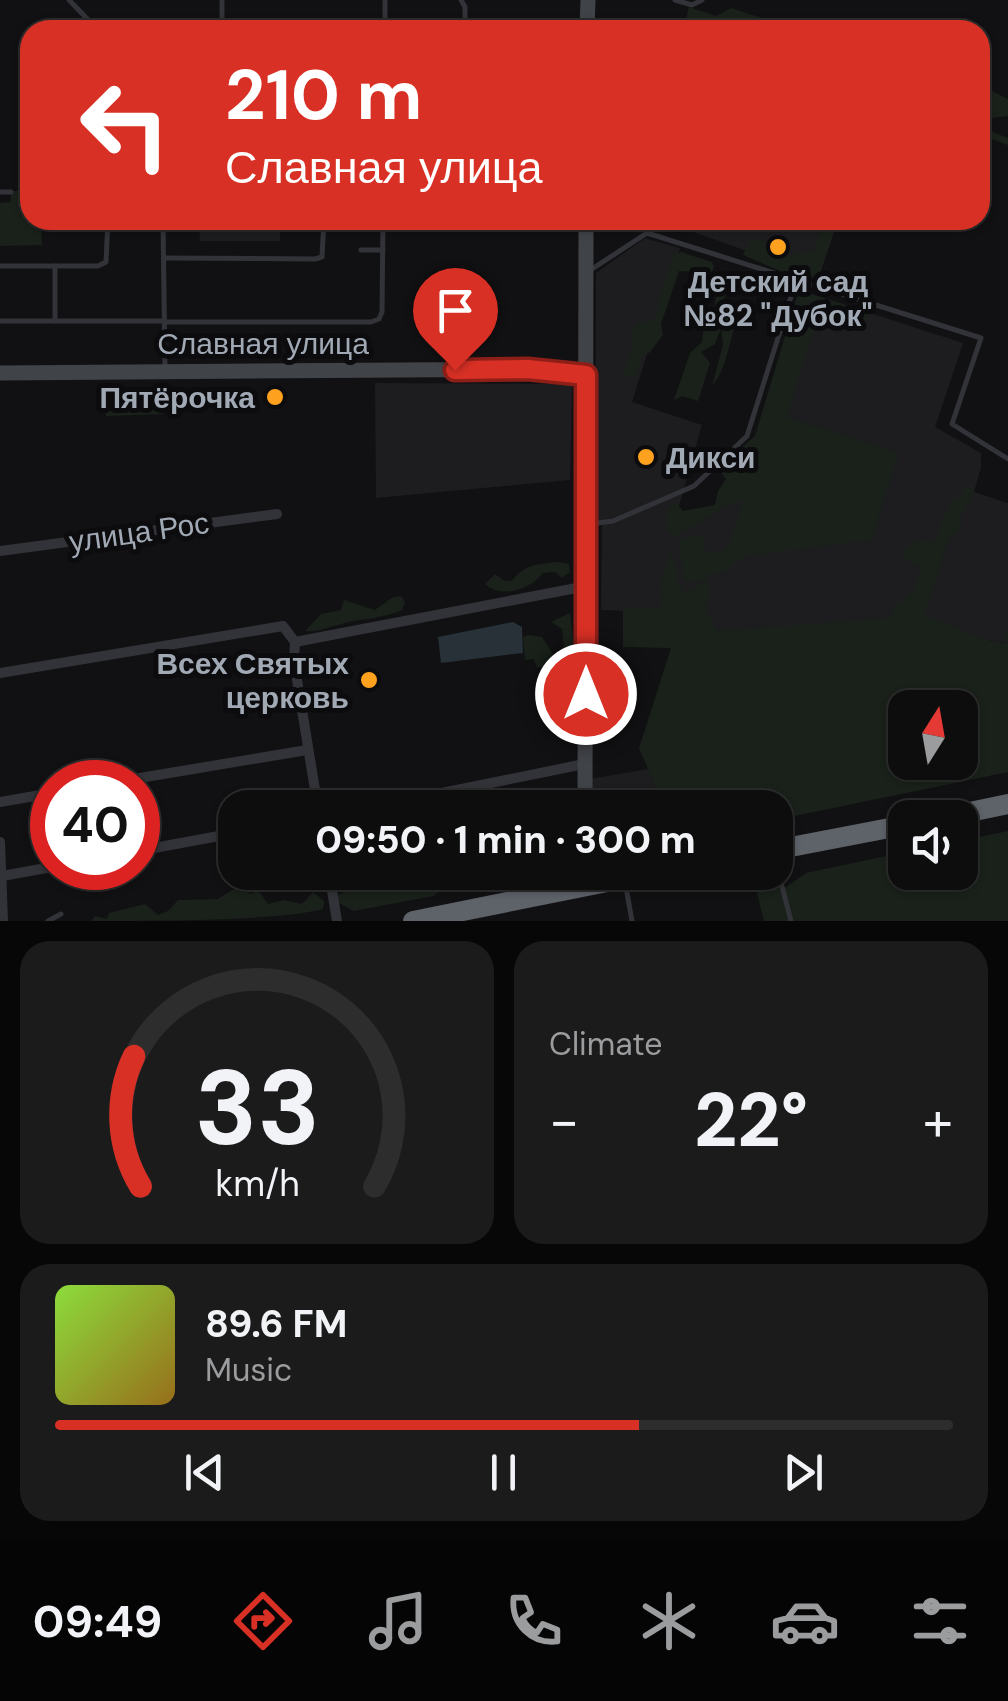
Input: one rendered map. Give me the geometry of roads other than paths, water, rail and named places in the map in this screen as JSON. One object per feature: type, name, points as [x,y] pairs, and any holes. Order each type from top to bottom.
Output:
[{"type":"highway","points":[[978,810],[1008,804]]},
{"type":"highway","points":[[793,846],[888,827]]},
{"type":"highway","points":[[413,921],[545,890]]},
{"type":"street","points":[[584,790],[586,230]]},
{"type":"street","name":"Славная улица","points":[[0,372],[528,369],[586,375]]},
{"type":"street","name":"улица Рос","points":[[0,551],[277,514]]},
{"type":"street","points":[[294,642],[587,586]]},
{"type":"street","points":[[0,673],[282,626],[294,642],[315,790]]},
{"type":"street","points":[[160,775],[307,750]]},
{"type":"street","points":[[456,790],[584,764]]},
{"type":"street","points":[[0,802],[30,797]]},
{"type":"street","points":[[160,847],[218,836]]},
{"type":"street","points":[[0,842],[3,921]]},
{"type":"street","points":[[2,876],[30,871]]},
{"type":"street","points":[[332,890],[337,921]]},
{"type":"lane","points":[[69,0],[88,20]]},
{"type":"lane","points":[[675,0],[692,4],[702,0]]},
{"type":"lane","points":[[0,192],[11,192]]},
{"type":"lane","points":[[0,266],[98,266],[106,262],[108,230]]},
{"type":"lane","points":[[163,230],[165,372]]},
{"type":"lane","points":[[164,258],[315,259],[324,250],[324,230]]},
{"type":"lane","points":[[0,321],[372,322],[382,312],[383,230]]},
{"type":"lane","points":[[586,272],[647,233],[981,338],[952,424],[1008,459]]},
{"type":"lane","points":[[324,250],[337,250]]},
{"type":"lane","points":[[361,250],[383,250]]},
{"type":"lane","points":[[55,266],[55,321]]},
{"type":"lane","points":[[587,524],[613,521],[694,486],[747,436],[796,280]]},
{"type":"lane","points":[[627,890],[632,921]]},
{"type":"lane","points":[[783,890],[791,921]]},
{"type":"lane","points":[[48,921],[60,914]]},
{"type":"place","name":"Детский сад №82 \"Дубок\"","points":[[778,247]]},
{"type":"place","name":"Пятёрочка","points":[[275,397]]},
{"type":"place","name":"Дикси","points":[[646,457]]},
{"type":"place","name":"Всех Святых церковь","points":[[369,680]]}]
